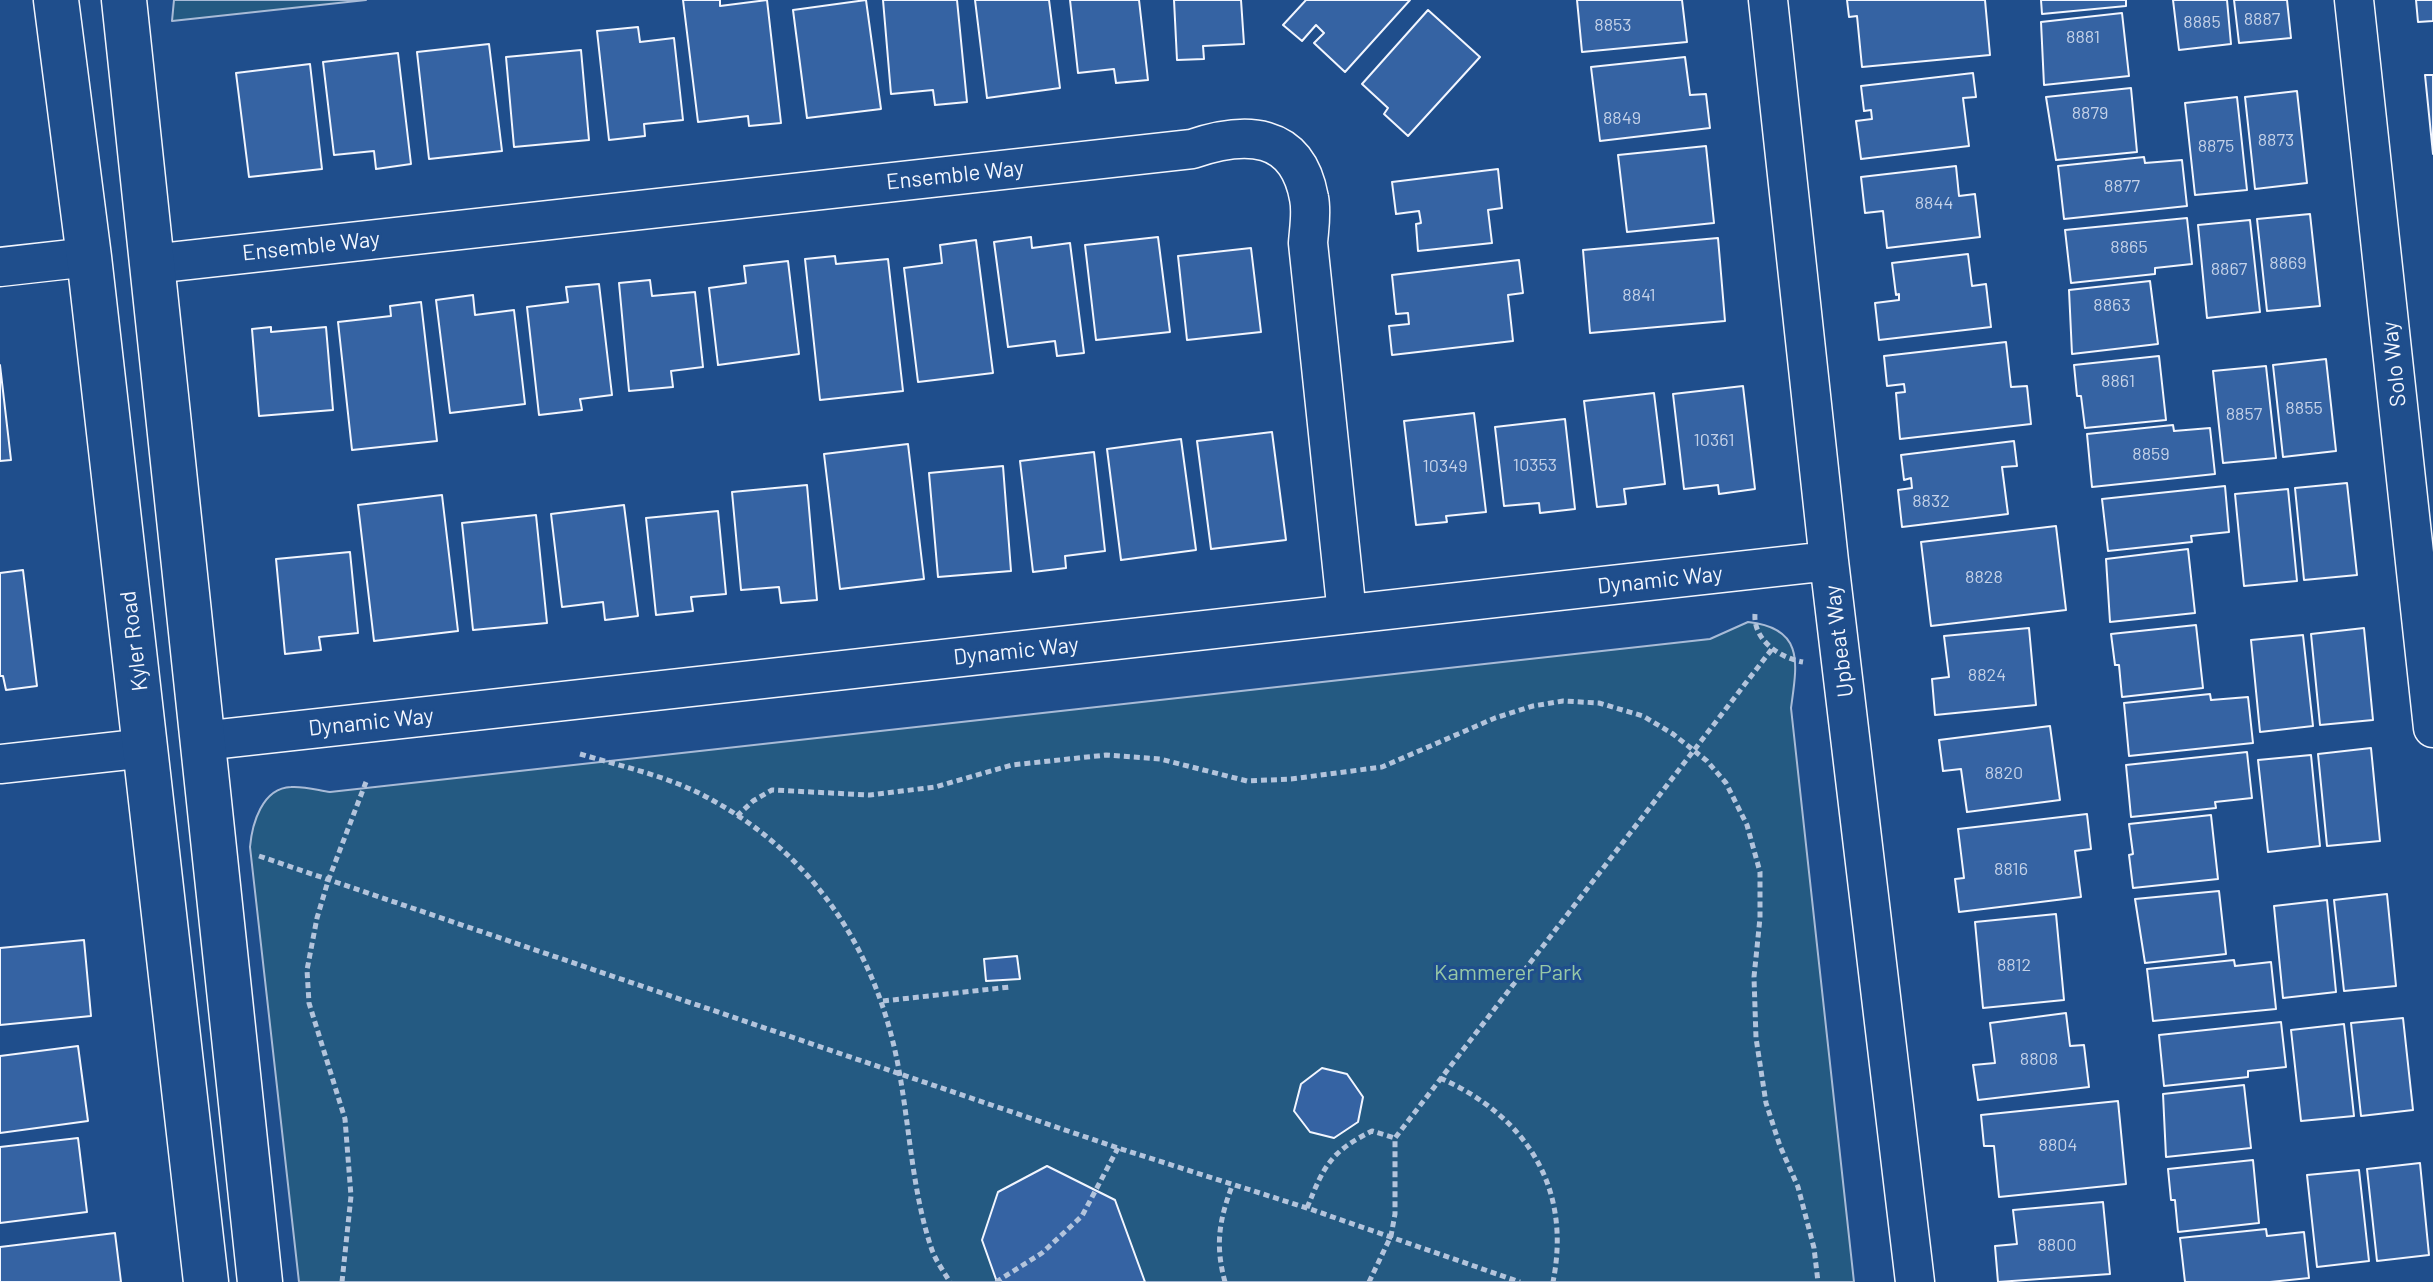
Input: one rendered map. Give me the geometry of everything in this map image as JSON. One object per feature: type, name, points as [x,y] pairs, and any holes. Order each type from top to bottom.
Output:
[{"type":"street","name":"Kyler Road","points":[[56,0],[90,268],[206,1282]]},
{"type":"street","points":[[124,0],[260,1282]]},
{"type":"street","name":"Upbeat Way","points":[[1768,0],[1829,561],[1915,1282]]},
{"type":"street","name":"Solo Way","points":[[2354,0],[2433,728]]},
{"type":"street","name":"Ensemble Way","points":[[152,264],[1192,149],[1218,140],[1249,136],[1283,148],[1300,170],[1310,199],[1308,243],[1347,614]]},
{"type":"street","points":[[0,267],[90,268],[129,369],[170,697],[180,723],[202,741]]},
{"type":"street","name":"Dynamic Way","points":[[202,741],[1829,561]]},
{"type":"street","points":[[0,764],[146,748],[168,759],[176,770],[213,1067],[224,1118],[250,1193]]},
{"type":"path","points":[[1755,614],[1758,631],[1772,649],[1794,661],[1811,664]]},
{"type":"path","points":[[1369,1282],[1391,1236],[1395,1214],[1395,1138],[1772,649]]},
{"type":"path","points":[[737,816],[753,801],[772,790],[870,795],[935,787],[1012,765],[1094,756],[1160,759],[1247,781],[1342,773],[1382,767],[1495,718],[1533,706],[1563,701],[1599,703],[1643,716],[1707,761],[1726,783],[1747,825],[1760,872],[1760,918],[1754,977],[1756,1038],[1766,1103],[1798,1187],[1814,1248],[1818,1282]]},
{"type":"path","points":[[580,754],[662,778],[711,799],[771,840],[816,883],[851,933],[883,1001],[900,1074],[918,1193],[933,1251],[950,1282]]},
{"type":"path","points":[[342,1282],[351,1196],[345,1119],[309,1003],[307,970],[328,881],[366,782]]},
{"type":"path","points":[[258,855],[1520,1282]]},
{"type":"path","points":[[883,1001],[1010,987]]},
{"type":"path","points":[[1440,1078],[1489,1104],[1521,1135],[1544,1174],[1557,1217],[1557,1261],[1553,1282]]},
{"type":"path","points":[[1307,1208],[1323,1168],[1347,1144],[1372,1131],[1395,1138]]},
{"type":"path","points":[[996,1282],[1042,1253],[1082,1216],[1118,1148]]},
{"type":"path","points":[[1225,1282],[1220,1261],[1220,1218],[1232,1185]]},
{"type":"green space","points":[[174,0],[366,0],[172,21]]},
{"type":"green space","name":"Kammerer Park","points":[[1748,622],[1780,632],[1788,640],[1795,663],[1791,708],[1854,1282],[299,1282],[250,847],[260,809],[281,789],[301,787],[330,792],[1710,639]]},
{"type":"building","points":[[683,0],[720,0],[720,6],[767,0],[781,123],[749,126],[748,116],[698,122]]},
{"type":"building","points":[[866,0],[881,109],[807,118],[793,10]]},
{"type":"building","points":[[883,0],[957,0],[967,102],[935,105],[933,90],[891,94]]},
{"type":"building","points":[[975,0],[1049,0],[1060,88],[987,98]]},
{"type":"building","points":[[1070,0],[1139,0],[1148,80],[1116,83],[1114,69],[1078,73]]},
{"type":"building","points":[[1174,0],[1241,0],[1244,44],[1203,46],[1204,59],[1177,60]]},
{"type":"building","points":[[1306,0],[1410,0],[1345,72],[1314,43],[1324,33],[1316,25],[1302,41],[1283,25]]},
{"type":"building","points":[[1577,0],[1682,0],[1687,42],[1582,52]]},
{"type":"building","points":[[1847,0],[1985,0],[1990,55],[1862,67],[1857,16],[1849,17]]},
{"type":"building","points":[[2041,0],[2126,0],[2126,6],[2042,14]]},
{"type":"building","points":[[2173,0],[2227,0],[2231,44],[2179,50]]},
{"type":"building","points":[[2234,0],[2287,0],[2291,38],[2239,43]]},
{"type":"building","points":[[2416,0],[2433,0],[2433,21],[2418,22]]},
{"type":"building","points":[[1428,10],[1480,57],[1408,136],[1384,114],[1388,108],[1362,84]]},
{"type":"building","points":[[2122,13],[2129,76],[2044,85],[2041,22]]},
{"type":"building","points":[[638,27],[640,42],[674,38],[683,120],[644,124],[645,136],[609,140],[597,31]]},
{"type":"building","points":[[489,44],[502,151],[429,159],[417,52]]},
{"type":"building","points":[[581,50],[589,140],[514,147],[506,57]]},
{"type":"building","points":[[398,53],[411,164],[376,169],[374,151],[334,155],[323,62]]},
{"type":"building","points":[[1685,57],[1690,95],[1706,94],[1710,128],[1600,141],[1591,67]]},
{"type":"building","points":[[310,64],[322,169],[249,177],[236,73]]},
{"type":"building","points":[[1973,73],[1976,97],[1963,98],[1969,146],[1861,159],[1856,121],[1872,119],[1871,110],[1864,111],[1861,86]]},
{"type":"building","points":[[2425,75],[2433,75],[2433,154]]},
{"type":"building","points":[[2131,88],[2137,152],[2056,160],[2046,97]]},
{"type":"building","points":[[2297,91],[2307,183],[2255,189],[2245,97]]},
{"type":"building","points":[[2237,97],[2247,190],[2195,195],[2185,103]]},
{"type":"building","points":[[1706,146],[1714,223],[1627,232],[1618,155]]},
{"type":"building","points":[[2144,157],[2145,163],[2182,160],[2187,206],[2064,219],[2058,166]]},
{"type":"building","points":[[1956,166],[1959,196],[1975,194],[1980,237],[1887,248],[1883,211],[1865,213],[1861,177]]},
{"type":"building","points":[[1498,169],[1502,208],[1488,210],[1492,243],[1418,251],[1416,224],[1421,223],[1419,211],[1396,214],[1392,182]]},
{"type":"building","points":[[2310,214],[2320,306],[2267,311],[2257,219]]},
{"type":"building","points":[[2187,218],[2192,264],[2155,268],[2155,274],[2071,283],[2065,230]]},
{"type":"building","points":[[2250,220],[2260,312],[2207,318],[2198,225]]},
{"type":"building","points":[[1031,237],[1032,248],[1070,243],[1084,353],[1057,356],[1055,341],[1008,347],[994,242]]},
{"type":"building","points":[[1158,237],[1170,332],[1096,340],[1085,245]]},
{"type":"building","points":[[1718,238],[1725,321],[1590,333],[1583,250]]},
{"type":"building","points":[[976,240],[993,373],[918,382],[904,268],[942,263],[940,245]]},
{"type":"building","points":[[1251,248],[1261,332],[1187,340],[1178,256]]},
{"type":"building","points":[[1968,254],[1972,286],[1986,284],[1991,327],[1879,340],[1875,303],[1899,300],[1892,263]]},
{"type":"building","points":[[835,256],[836,264],[888,259],[903,391],[820,400],[805,259]]},
{"type":"building","points":[[1519,260],[1523,293],[1508,295],[1513,341],[1392,355],[1389,326],[1409,324],[1408,313],[1396,314],[1392,275]]},
{"type":"building","points":[[788,261],[799,354],[718,365],[709,288],[746,283],[744,266]]},
{"type":"building","points":[[650,280],[652,296],[695,292],[703,367],[671,371],[673,387],[629,391],[619,283]]},
{"type":"building","points":[[2150,281],[2158,344],[2072,354],[2069,290]]},
{"type":"building","points":[[599,284],[612,395],[580,399],[582,410],[539,415],[527,307],[568,302],[566,287]]},
{"type":"building","points":[[473,295],[475,315],[514,310],[525,404],[450,413],[436,300]]},
{"type":"building","points":[[421,302],[437,441],[352,450],[338,322],[391,316],[390,306]]},
{"type":"building","points":[[271,327],[271,332],[326,327],[333,410],[259,416],[252,329]]},
{"type":"building","points":[[2006,342],[2011,387],[2027,386],[2031,424],[1900,439],[1896,393],[1905,392],[1904,384],[1887,386],[1884,356]]},
{"type":"building","points":[[2159,356],[2166,420],[2085,428],[2074,365]]},
{"type":"building","points":[[2326,359],[2336,451],[2283,457],[2273,365]]},
{"type":"building","points":[[0,365],[11,460],[0,461]]},
{"type":"building","points":[[2266,366],[2276,458],[2223,463],[2213,371]]},
{"type":"building","points":[[1743,386],[1755,489],[1719,494],[1718,485],[1684,489],[1673,394]]},
{"type":"building","points":[[1654,393],[1665,484],[1624,489],[1626,504],[1597,507],[1584,401]]},
{"type":"building","points":[[1474,413],[1486,512],[1446,516],[1447,522],[1416,525],[1404,421]]},
{"type":"building","points":[[1565,419],[1575,509],[1540,513],[1539,503],[1504,506],[1495,427]]},
{"type":"building","points":[[2173,425],[2174,431],[2210,428],[2215,474],[2092,487],[2087,434]]},
{"type":"building","points":[[1272,432],[1286,540],[1211,549],[1197,441]]},
{"type":"building","points":[[1181,439],[1196,550],[1121,560],[1107,449]]},
{"type":"building","points":[[2014,441],[2017,466],[2002,467],[2008,514],[1902,527],[1898,490],[1912,488],[1911,478],[1904,480],[1901,455]]},
{"type":"building","points":[[908,444],[924,579],[840,589],[824,454]]},
{"type":"building","points":[[1094,452],[1105,551],[1065,556],[1066,568],[1033,572],[1020,461]]},
{"type":"building","points":[[1003,466],[1011,571],[938,577],[929,473]]},
{"type":"building","points":[[2347,483],[2357,575],[2304,580],[2295,488]]},
{"type":"building","points":[[807,485],[817,600],[781,603],[779,587],[741,590],[732,492]]},
{"type":"building","points":[[2225,486],[2229,532],[2191,536],[2192,542],[2108,551],[2102,499]]},
{"type":"building","points":[[2288,489],[2297,581],[2244,586],[2235,494]]},
{"type":"building","points":[[442,495],[458,631],[374,641],[358,505]]},
{"type":"building","points":[[624,505],[638,616],[605,620],[603,602],[562,607],[551,514]]},
{"type":"building","points":[[718,511],[726,594],[691,597],[693,611],[656,615],[646,518]]},
{"type":"building","points":[[536,515],[547,623],[473,630],[462,523]]},
{"type":"building","points":[[2056,526],[2066,610],[1931,626],[1921,542]]},
{"type":"building","points":[[2188,549],[2195,613],[2110,622],[2106,559]]},
{"type":"building","points":[[350,552],[358,633],[319,637],[321,650],[285,654],[276,559]]},
{"type":"building","points":[[23,570],[37,686],[6,690],[3,676],[0,676],[0,573]]},
{"type":"building","points":[[2196,625],[2203,688],[2122,697],[2119,665],[2115,665],[2111,634]]},
{"type":"building","points":[[2029,628],[2036,705],[1935,715],[1932,679],[1949,677],[1944,636]]},
{"type":"building","points":[[2364,628],[2373,720],[2320,725],[2311,634]]},
{"type":"building","points":[[2303,635],[2313,726],[2260,732],[2251,640]]},
{"type":"building","points":[[2210,694],[2211,700],[2248,697],[2253,743],[2129,756],[2124,703]]},
{"type":"building","points":[[2050,726],[2060,800],[1967,812],[1961,769],[1943,771],[1939,740]]},
{"type":"building","points":[[2371,748],[2380,841],[2327,846],[2318,754]]},
{"type":"building","points":[[2247,752],[2252,798],[2215,802],[2216,808],[2131,817],[2126,765]]},
{"type":"building","points":[[2311,755],[2320,846],[2268,852],[2258,760]]},
{"type":"building","points":[[2087,814],[2091,849],[2075,851],[2081,897],[1959,912],[1955,879],[1964,878],[1958,829]]},
{"type":"building","points":[[2211,815],[2218,879],[2133,888],[2129,824]]},
{"type":"building","points":[[2219,891],[2226,954],[2145,963],[2135,899]]},
{"type":"building","points":[[2387,894],[2396,986],[2344,991],[2334,900]]},
{"type":"building","points":[[2327,900],[2336,992],[2283,998],[2274,906]]},
{"type":"building","points":[[2056,914],[2064,1000],[1983,1008],[1975,922]]},
{"type":"building","points":[[84,940],[91,1016],[0,1025],[0,948]]},
{"type":"building","points":[[1017,956],[1020,979],[986,981],[984,959]]},
{"type":"building","points":[[2234,960],[2235,966],[2271,962],[2276,1009],[2153,1021],[2147,969]]},
{"type":"building","points":[[2066,1013],[2070,1046],[2084,1045],[2089,1087],[1978,1100],[1973,1065],[1995,1063],[1990,1023]]},
{"type":"building","points":[[2403,1018],[2413,1110],[2361,1116],[2351,1023]]},
{"type":"building","points":[[2281,1022],[2286,1067],[2248,1071],[2248,1077],[2164,1086],[2159,1035]]},
{"type":"building","points":[[2344,1024],[2354,1116],[2301,1121],[2291,1030]]},
{"type":"building","points":[[78,1046],[88,1121],[0,1133],[0,1056]]},
{"type":"building","points":[[1322,1068],[1347,1074],[1363,1097],[1358,1122],[1334,1138],[1310,1132],[1294,1111],[1301,1084]]},
{"type":"building","points":[[2244,1085],[2251,1148],[2166,1157],[2163,1094]]},
{"type":"building","points":[[2118,1101],[2126,1184],[1999,1197],[1994,1146],[1984,1146],[1981,1115]]},
{"type":"building","points":[[78,1138],[87,1212],[0,1223],[0,1147]]},
{"type":"building","points":[[2253,1160],[2259,1223],[2178,1232],[2168,1169]]},
{"type":"building","points":[[2420,1163],[2429,1255],[2377,1261],[2367,1169]]},
{"type":"building","points":[[1047,1166],[1115,1200],[1145,1282],[997,1282],[982,1240],[998,1192]]},
{"type":"building","points":[[2359,1170],[2369,1261],[2317,1267],[2307,1175]]},
{"type":"building","points":[[2103,1202],[2110,1274],[1998,1282],[1995,1246],[2017,1244],[2013,1210]]},
{"type":"building","points":[[2266,1229],[2267,1236],[2304,1232],[2309,1278],[2270,1282],[2185,1282],[2180,1238]]},
{"type":"building","points":[[115,1233],[121,1282],[0,1282],[0,1247]]}]
